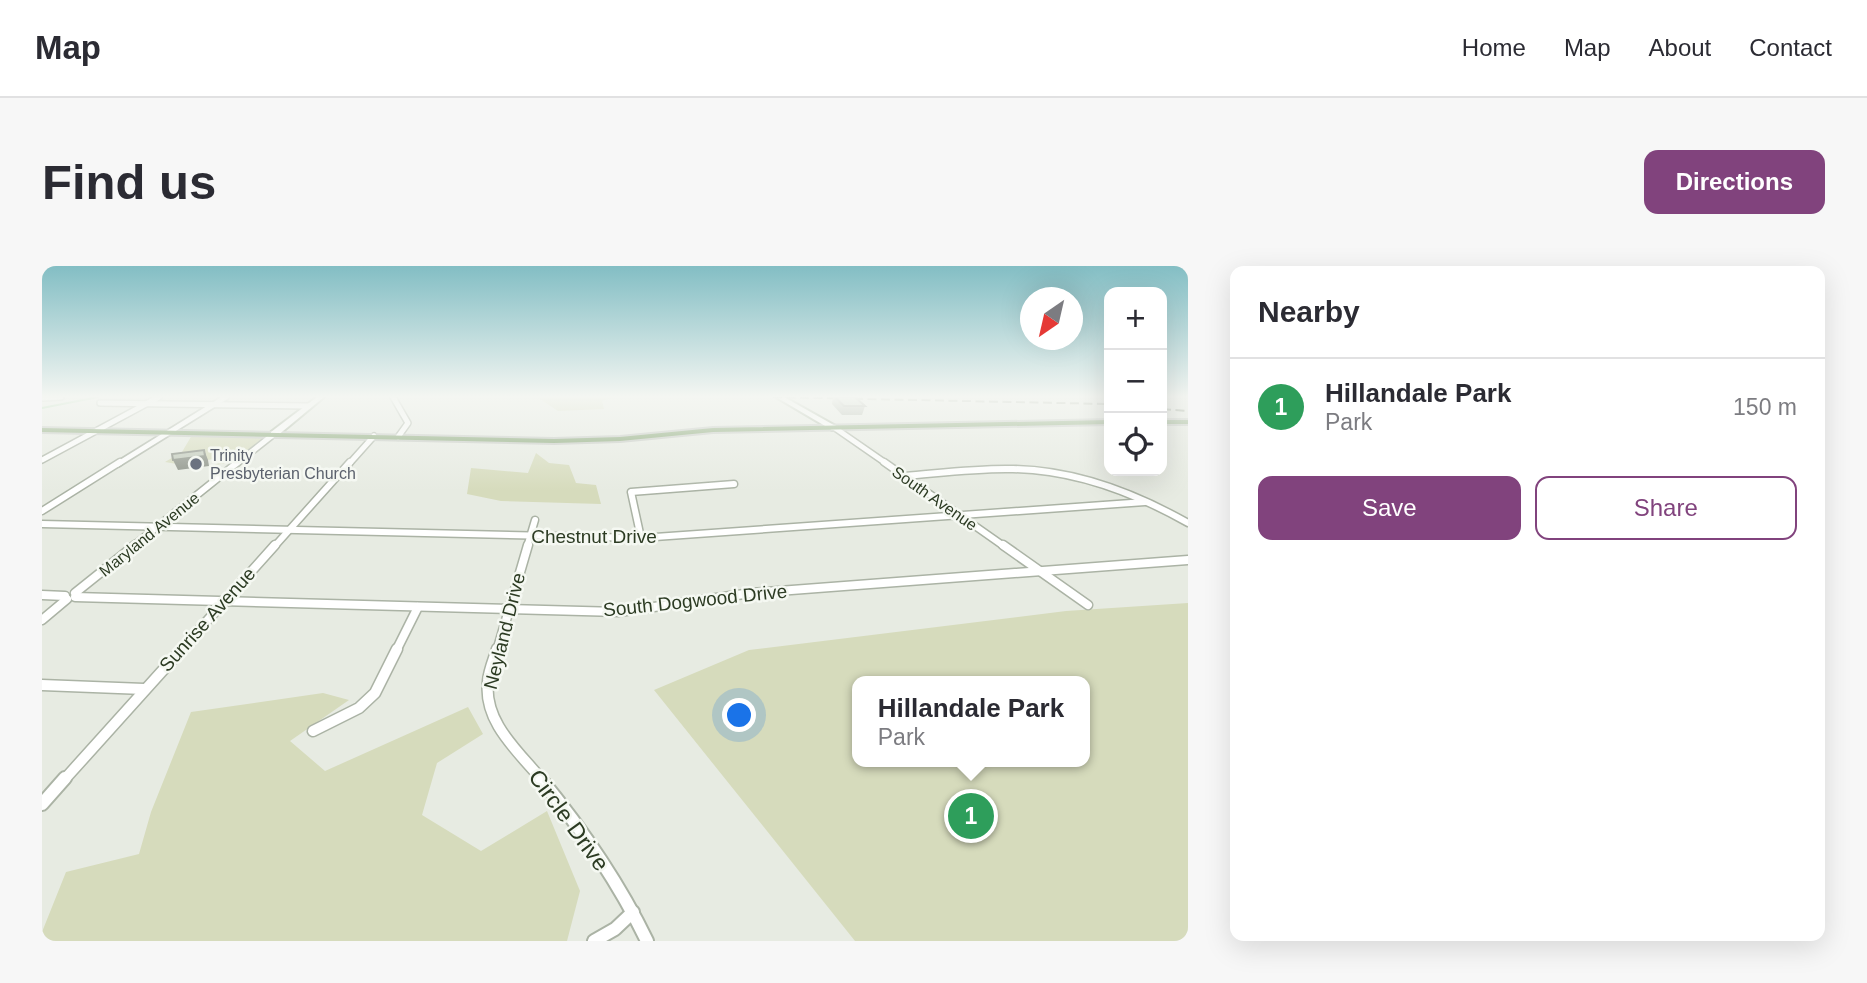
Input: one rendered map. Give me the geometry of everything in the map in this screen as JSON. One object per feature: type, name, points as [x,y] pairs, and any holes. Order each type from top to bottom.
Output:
[{"type":"main road","name":"Maryland Avenue","points":[[274,434],[281,428]]},
{"type":"main road","points":[[42,430],[587,441],[713,430],[804,428]]},
{"type":"street","points":[[42,460],[101,428]]},
{"type":"street","points":[[42,511],[175,428]]},
{"type":"street","points":[[398,437],[404,428]]},
{"type":"street","name":"South Avenue","points":[[836,428],[1088,605]]},
{"type":"street","name":"Maryland Avenue","points":[[42,620],[274,434]]},
{"type":"street","name":"Sunrise Avenue","points":[[42,804],[374,436]]},
{"type":"street","points":[[905,476],[1014,469],[1045,471],[1086,480],[1145,502],[1188,523]]},
{"type":"street","points":[[641,538],[631,492],[734,484]]},
{"type":"street","name":"Chestnut Drive","points":[[42,524],[641,538],[1145,502]]},
{"type":"street","name":"Neyland Drive","points":[[488,701],[488,680],[535,520]]},
{"type":"street","name":"South Dogwood Drive","points":[[42,596],[618,612],[751,593],[1188,559]]},
{"type":"street","points":[[313,731],[359,708],[375,693],[418,607]]},
{"type":"street","points":[[42,685],[144,689]]},
{"type":"street","name":"Circle Drive","points":[[488,701],[497,726],[572,816],[633,912],[647,941]]},
{"type":"street","points":[[594,941],[615,929],[633,912]]},
{"type":"green space","points":[[192,435],[263,438],[235,461],[211,466],[223,462],[222,458],[177,464],[165,462],[182,452]]},
{"type":"green space","points":[[536,453],[549,463],[569,465],[576,483],[596,485],[601,504],[501,501],[467,494],[471,468],[528,473]]},
{"type":"green space","points":[[1188,603],[1188,941],[855,941],[654,690],[749,650],[1066,611]]},
{"type":"green space","points":[[323,693],[349,700],[290,741],[325,771],[468,707],[483,734],[437,763],[422,815],[481,851],[547,811],[580,891],[567,941],[42,941],[42,932],[66,872],[139,854],[151,812],[191,712]]},
{"type":"building","points":[[204,450],[205,456],[173,460],[172,454]]},
{"type":"place","name":"Trinity Presbyterian Church","points":[[196,464]]},
{"type":"place","name":"Hillandale Park","points":[[971,816]]}]
